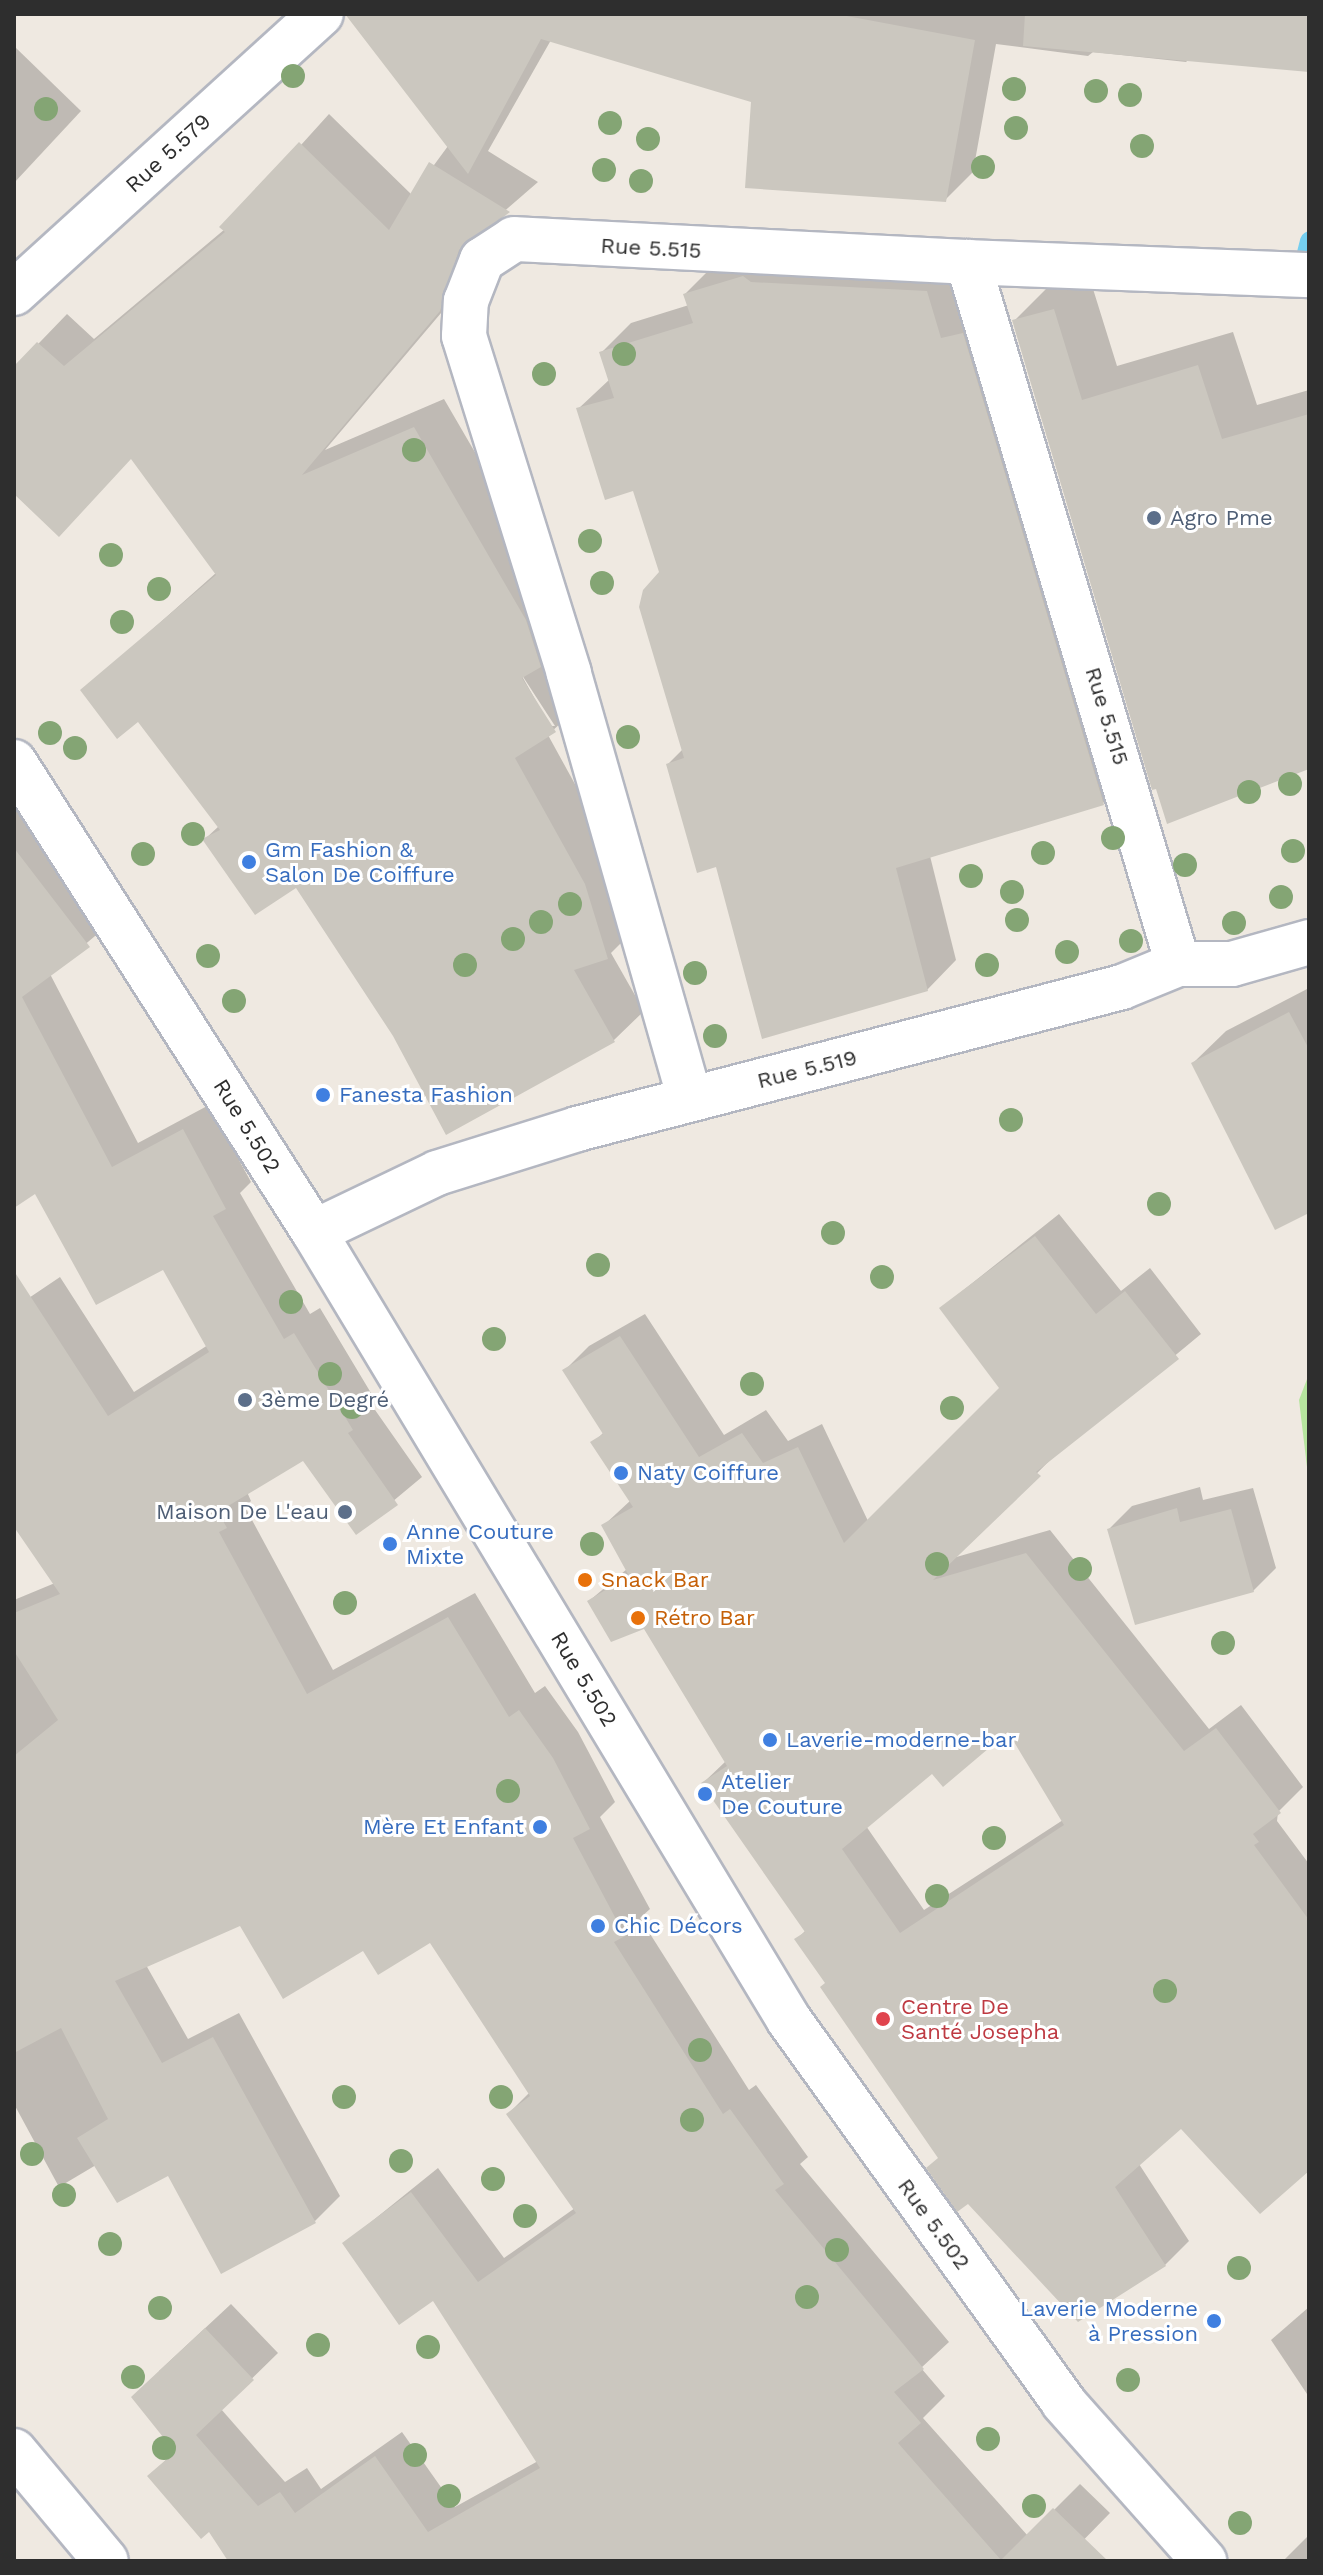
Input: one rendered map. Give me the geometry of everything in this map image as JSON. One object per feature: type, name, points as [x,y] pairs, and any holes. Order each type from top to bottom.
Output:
[{"type":"street","name":"Rue 5.579","points":[[14,293],[321,14]]},
{"type":"street","name":"Rue 5.515","points":[[690,1099],[569,673],[464,336],[466,301],[482,260],[514,239],[968,262],[1178,964]]},
{"type":"street","points":[[968,262],[1309,275]]},
{"type":"street","name":"Rue 5.502","points":[[14,762],[314,1232],[789,2020],[1063,2402],[1204,2561]]},
{"type":"street","name":"Rue 5.519","points":[[314,1232],[437,1173],[690,1099],[1108,991],[1158,976],[1178,964],[1232,964],[1309,942]]},
{"type":"street","points":[[14,2451],[106,2561]]},
{"type":"green space","points":[[1309,1374],[1309,1484],[1299,1400]]},
{"type":"building","points":[[345,14],[836,14],[975,40],[946,202],[745,188],[751,102],[541,39],[468,174]]},
{"type":"building","points":[[1025,14],[1309,14],[1309,72],[1023,46]]},
{"type":"building","points":[[299,142],[389,230],[429,162],[510,212],[459,250],[440,311],[302,475],[414,427],[526,620],[541,667],[522,678],[556,732],[515,758],[585,884],[608,959],[574,970],[615,1042],[446,1135],[393,1036],[296,888],[255,915],[202,839],[220,830],[138,722],[117,739],[80,690],[216,575],[131,459],[59,537],[14,494],[14,366],[37,342],[64,366],[225,232],[219,227]]},
{"type":"building","points":[[743,276],[751,282],[927,291],[941,338],[963,333],[1104,805],[896,868],[928,991],[762,1039],[716,867],[697,873],[666,764],[684,758],[639,607],[643,590],[659,572],[633,491],[605,500],[576,408],[614,398],[599,352],[693,323],[683,294]]},
{"type":"building","points":[[1054,309],[1082,400],[1198,365],[1222,439],[1309,414],[1309,769],[1167,824],[1156,789],[1152,790],[1012,320]]},
{"type":"building","points":[[14,848],[90,947],[22,997],[112,1167],[183,1129],[226,1209],[213,1216],[284,1339],[294,1333],[353,1430],[348,1433],[398,1505],[356,1535],[303,1461],[218,1512],[227,1528],[219,1532],[307,1694],[448,1617],[509,1717],[519,1710],[553,1758],[590,1829],[573,1838],[625,1936],[614,1942],[723,2114],[730,2109],[784,2184],[775,2190],[924,2369],[894,2392],[921,2423],[898,2443],[1001,2560],[1053,2508],[1108,2561],[228,2561],[209,2532],[201,2539],[147,2476],[175,2452],[131,2397],[205,2328],[254,2380],[196,2435],[258,2506],[280,2492],[295,2513],[375,2456],[428,2532],[540,2468],[433,2301],[399,2325],[342,2243],[411,2192],[478,2282],[576,2213],[506,2114],[530,2096],[430,1943],[378,1975],[363,1951],[283,1999],[240,1926],[115,1981],[162,2063],[213,2037],[316,2223],[221,2274],[168,2176],[117,2203],[77,2138],[108,2119],[61,2028],[14,2053],[14,1756],[58,1720],[14,1651],[14,1613],[60,1594],[14,1527],[14,1271],[108,1416],[209,1352],[163,1270],[96,1305],[35,1194],[14,1208]]},
{"type":"building","points":[[1289,1012],[1309,1049],[1309,1213],[1275,1230],[1191,1063]]},
{"type":"building","points":[[1035,1236],[1096,1314],[1125,1291],[1179,1359],[1036,1472],[1041,1476],[933,1580],[1026,1553],[1184,1751],[1216,1728],[1281,1813],[1253,1834],[1259,1842],[1254,1845],[1309,1920],[1309,2171],[1260,2214],[1181,2129],[1115,2187],[1166,2266],[1078,2322],[968,2204],[957,2212],[926,2168],[938,2158],[820,1987],[825,1983],[794,1939],[805,1932],[701,1783],[727,1766],[644,1629],[611,1642],[587,1601],[629,1576],[601,1525],[633,1507],[590,1442],[603,1434],[562,1370],[620,1336],[699,1457],[742,1433],[763,1463],[798,1447],[844,1543],[999,1388],[939,1308]],"holes":[[[1008,1732],[1064,1825],[900,1933],[842,1849],[932,1774],[943,1787]]]},
{"type":"building","points":[[1177,1508],[1180,1522],[1231,1509],[1254,1592],[1135,1625],[1107,1529]]},
{"type":"waterway","points":[[1304,261],[1309,241]]},
{"type":"place","name":"Agro Pme","points":[[1154,518]]},
{"type":"place","name":"Gm Fashion & Salon De Coiffure","points":[[249,862]]},
{"type":"place","name":"Fanesta Fashion","points":[[323,1095]]},
{"type":"place","name":"3ème Degré","points":[[245,1400]]},
{"type":"place","name":"Naty Coiffure","points":[[621,1473]]},
{"type":"place","name":"Maison De L'eau","points":[[345,1512]]},
{"type":"place","name":"Anne Couture Mixte","points":[[390,1544]]},
{"type":"place","name":"Snack Bar","points":[[585,1580]]},
{"type":"place","name":"Rétro Bar","points":[[638,1618]]},
{"type":"place","name":"Laverie-moderne-bar","points":[[770,1740]]},
{"type":"place","name":"Atelier De Couture","points":[[705,1794]]},
{"type":"place","name":"Mère Et Enfant","points":[[540,1827]]},
{"type":"place","name":"Chic Décors","points":[[598,1926]]},
{"type":"place","name":"Centre De Santé Josepha","points":[[883,2019]]},
{"type":"place","name":"Laverie Moderne à Pression","points":[[1214,2321]]}]
